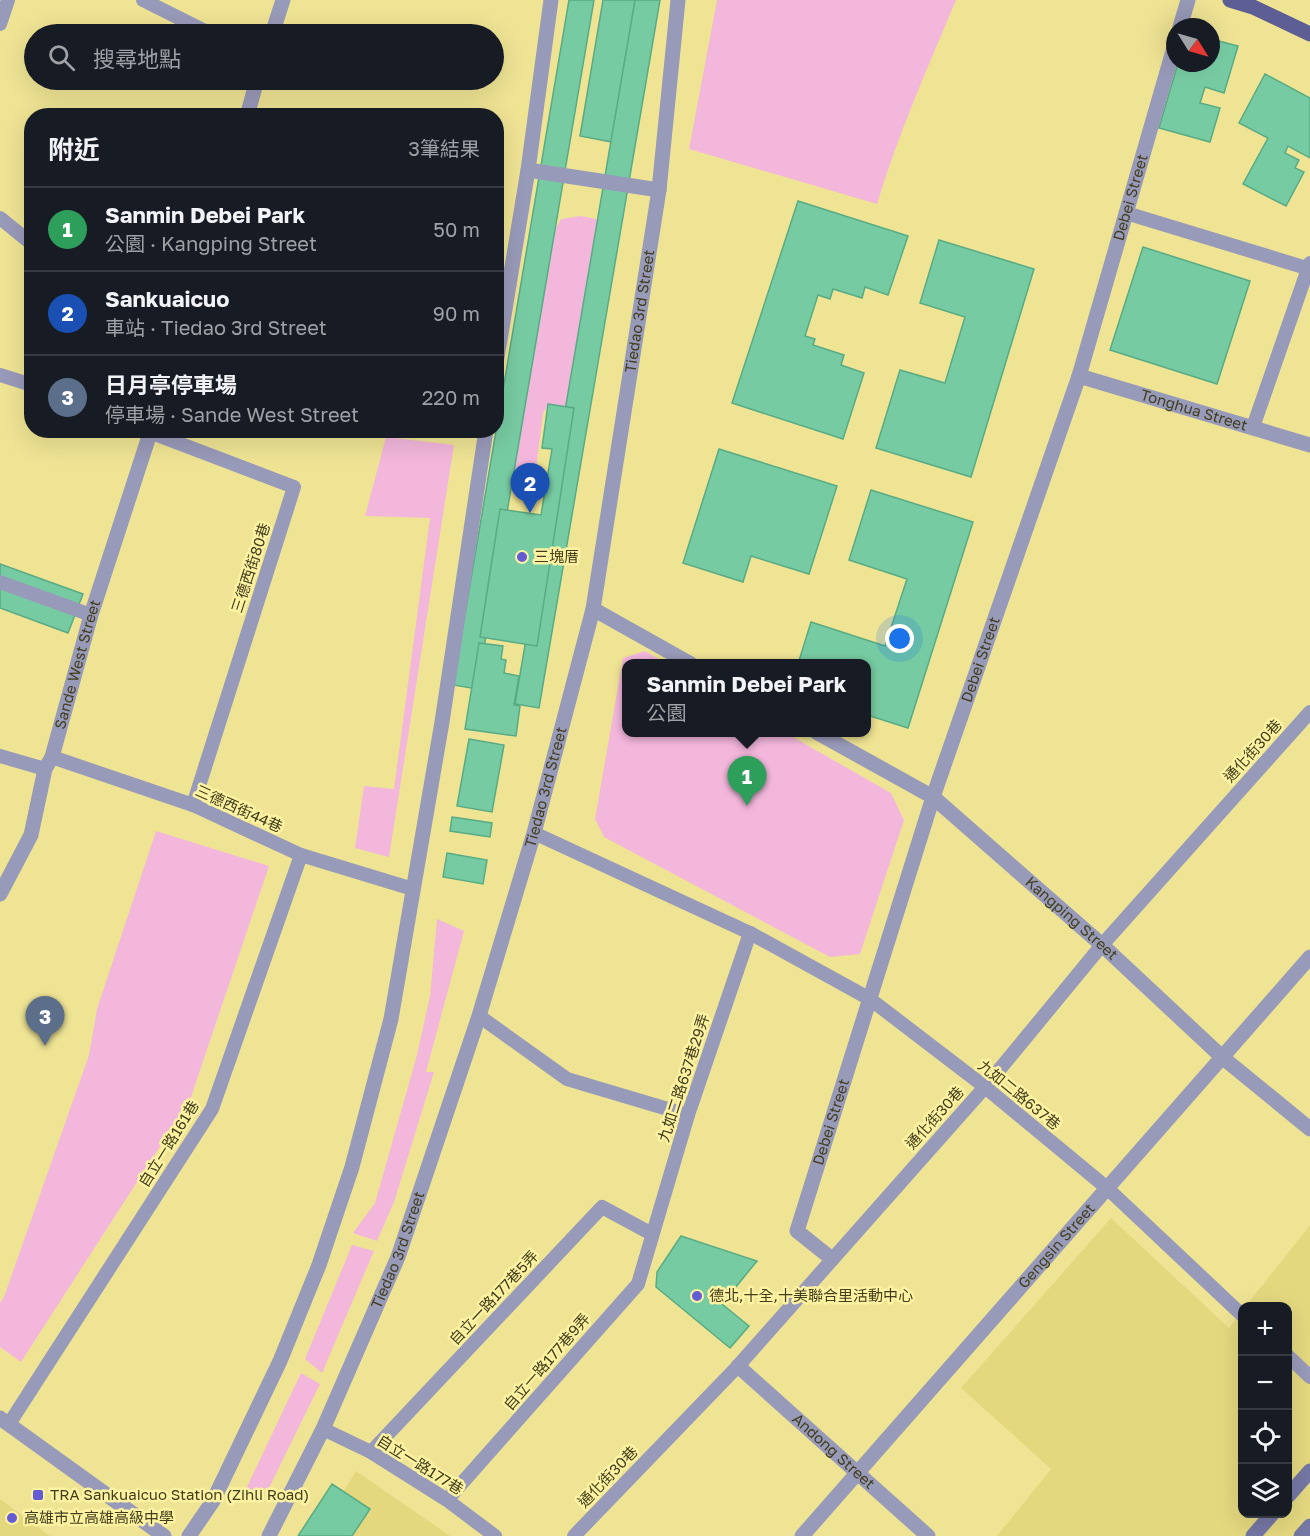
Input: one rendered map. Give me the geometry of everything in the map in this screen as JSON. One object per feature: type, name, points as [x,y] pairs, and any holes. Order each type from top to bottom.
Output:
[{"type":"main road","points":[[1230,0],[1255,3],[1310,34]]},
{"type":"street","points":[[275,24],[283,0]]},
{"type":"street","points":[[504,316],[528,170],[551,0]]},
{"type":"street","name":"Tiedao 3rd Street","points":[[269,1536],[323,1429],[398,1257],[479,1016],[534,833],[593,609],[659,190],[678,0]]},
{"type":"street","points":[[1183,18],[1188,0]]},
{"type":"street","name":"Debei Street","points":[[832,1259],[797,1231],[933,797],[1079,376],[1167,72]]},
{"type":"street","points":[[249,108],[255,90]]},
{"type":"street","points":[[528,170],[659,190]]},
{"type":"street","name":"Tonghua Street","points":[[1079,376],[1310,445]]},
{"type":"street","name":"Sande West Street","points":[[0,894],[31,835],[48,763],[91,615],[147,438]]},
{"type":"street","points":[[189,1536],[213,1501],[280,1361],[319,1264],[352,1167],[391,1019],[442,722],[485,438]]},
{"type":"street","points":[[593,609],[684,659]]},
{"type":"street","name":"Kangping Street","points":[[825,737],[933,797],[1102,945],[1222,1057],[1310,1129]]},
{"type":"street","name":"Gengsin Street","points":[[802,1536],[1310,957]]},
{"type":"street","name":"Andong Street","points":[[738,1366],[928,1536]]},
{"type":"street","points":[[5,1421],[164,1536]]},
{"type":"street","points":[[1292,1491],[1310,1471]]},
{"type":"street","points":[[1253,1536],[1269,1518]]},
{"type":"street","points":[[1301,1536],[1310,1526]]},
{"type":"lane","points":[[0,24],[8,0]]},
{"type":"lane","points":[[143,0],[192,24]]},
{"type":"lane","points":[[1126,213],[1309,267],[1253,427]]},
{"type":"lane","points":[[0,218],[24,238]]},
{"type":"lane","points":[[0,375],[24,382]]},
{"type":"lane","name":"三德西街80巷","points":[[167,438],[294,487],[193,805]]},
{"type":"lane","points":[[0,582],[91,615]]},
{"type":"lane","name":"通化街30巷","points":[[574,1536],[738,1366],[985,1087],[1102,945],[1310,712]]},
{"type":"lane","name":"三德西街44巷","points":[[0,756],[48,763],[193,805],[301,855],[413,889]]},
{"type":"lane","name":"九如二路637巷","points":[[534,833],[750,933],[870,999],[985,1087],[1107,1188],[1238,1311]]},
{"type":"lane","name":"自立一路161巷","points":[[5,1421],[212,1109],[301,855]]},
{"type":"lane","name":"九如二路637巷29弄","points":[[652,1234],[688,1115],[750,933]]},
{"type":"lane","points":[[479,1016],[567,1079],[688,1115]]},
{"type":"lane","name":"自立一路177巷5弄","points":[[371,1452],[602,1207],[652,1234]]},
{"type":"lane","name":"自立一路177巷9弄","points":[[447,1500],[638,1284],[652,1234]]},
{"type":"lane","points":[[1292,1361],[1310,1377]]},
{"type":"lane","name":"自立一路177巷","points":[[323,1429],[371,1452],[447,1500],[495,1536]]},
{"type":"shaded area","points":[[717,0],[956,0],[904,126],[877,204],[689,149]]},
{"type":"shaded area","points":[[581,216],[611,222],[574,408],[549,404],[543,413],[533,493],[504,489],[541,255],[561,219]]},
{"type":"shaded area","points":[[386,438],[454,445],[389,857],[355,848],[364,786],[394,789],[430,518],[365,516]]},
{"type":"shaded area","points":[[645,651],[659,659],[623,659]]},
{"type":"shaded area","points":[[622,664],[622,737],[793,737],[891,793],[904,820],[860,954],[830,957],[604,837],[595,819]]},
{"type":"shaded area","points":[[156,831],[269,866],[190,1100],[21,1362],[0,1347],[0,1303],[89,1055],[97,1009]]},
{"type":"shaded area","points":[[437,919],[464,931],[426,1072],[434,1072],[394,1202],[377,1241],[353,1233],[375,1203],[417,1055],[430,996]]},
{"type":"shaded area","points":[[1111,1218],[1229,1328],[1238,1316],[1238,1518],[1292,1518],[1292,1302],[1249,1302],[1310,1225],[1310,1536],[997,1536],[1051,1469],[961,1388]]},
{"type":"shaded area","points":[[352,1245],[374,1251],[322,1373],[305,1359]]},
{"type":"shaded area","points":[[301,1373],[320,1384],[269,1488],[245,1491]]},
{"type":"shaded area","points":[[356,1471],[450,1536],[316,1536]]},
{"type":"shaded area","name":"高雄市立高雄高級中學","points":[[0,1499],[50,1536],[0,1536]]},
{"type":"building","points":[[569,0],[594,0],[477,689],[453,685],[495,438],[504,438],[504,384]]},
{"type":"building","points":[[603,0],[636,0],[612,142],[580,136]]},
{"type":"building","points":[[635,0],[660,0],[539,708],[515,704]]},
{"type":"building","points":[[1220,41],[1238,46],[1224,93],[1205,87],[1200,103],[1220,108],[1210,142],[1159,128],[1175,72],[1220,72]]},
{"type":"building","points":[[1265,74],[1310,98],[1310,158],[1288,146],[1285,153],[1299,160],[1295,168],[1304,172],[1286,206],[1243,184],[1268,138],[1239,123]]},
{"type":"building","points":[[798,201],[908,236],[888,295],[865,287],[862,298],[833,289],[830,299],[818,295],[805,336],[815,339],[813,345],[844,355],[841,365],[864,373],[843,439],[732,403]]},
{"type":"building","points":[[939,240],[1034,269],[971,477],[876,448],[900,370],[945,383],[965,317],[920,303]]},
{"type":"building","points":[[1143,247],[1250,281],[1217,384],[1110,350]]},
{"type":"building","name":"三塊厝","points":[[548,404],[574,408],[537,646],[480,637],[500,509],[541,515],[552,449],[542,448]]},
{"type":"building","points":[[719,449],[837,486],[809,574],[751,556],[743,582],[683,563]]},
{"type":"building","points":[[871,490],[973,522],[908,728],[871,716],[871,659],[800,659],[811,622],[885,646],[907,579],[849,560]]},
{"type":"building","points":[[0,564],[83,594],[68,633],[0,608]]},
{"type":"building","points":[[479,643],[503,646],[501,659],[506,660],[504,673],[519,676],[514,705],[520,706],[516,736],[465,729]]},
{"type":"building","points":[[469,739],[504,745],[492,812],[457,806]]},
{"type":"building","points":[[452,817],[492,823],[490,837],[450,831]]},
{"type":"building","points":[[447,853],[487,860],[483,884],[443,877]]},
{"type":"building","name":"德北,十全,十美聯合里活動中心","points":[[681,1236],[757,1261],[722,1304],[749,1326],[730,1348],[656,1287],[657,1272]]},
{"type":"building","points":[[332,1484],[370,1509],[352,1536],[298,1536]]},
{"type":"place","name":"Sankuaicuo","points":[[530,513]]},
{"type":"place","name":"三塊厝","points":[[522,557]]},
{"type":"place","name":"Sanmin Debei Park","points":[[747,806]]},
{"type":"place","name":"日月亭停車場","points":[[45,1046]]},
{"type":"place","name":"德北,十全,十美聯合里活動中心","points":[[697,1296]]},
{"type":"place","name":"TRA Sankuaicuo Station (Zihli Road)","points":[[38,1495]]},
{"type":"place","name":"高雄市立高雄高級中學","points":[[12,1518]]}]
